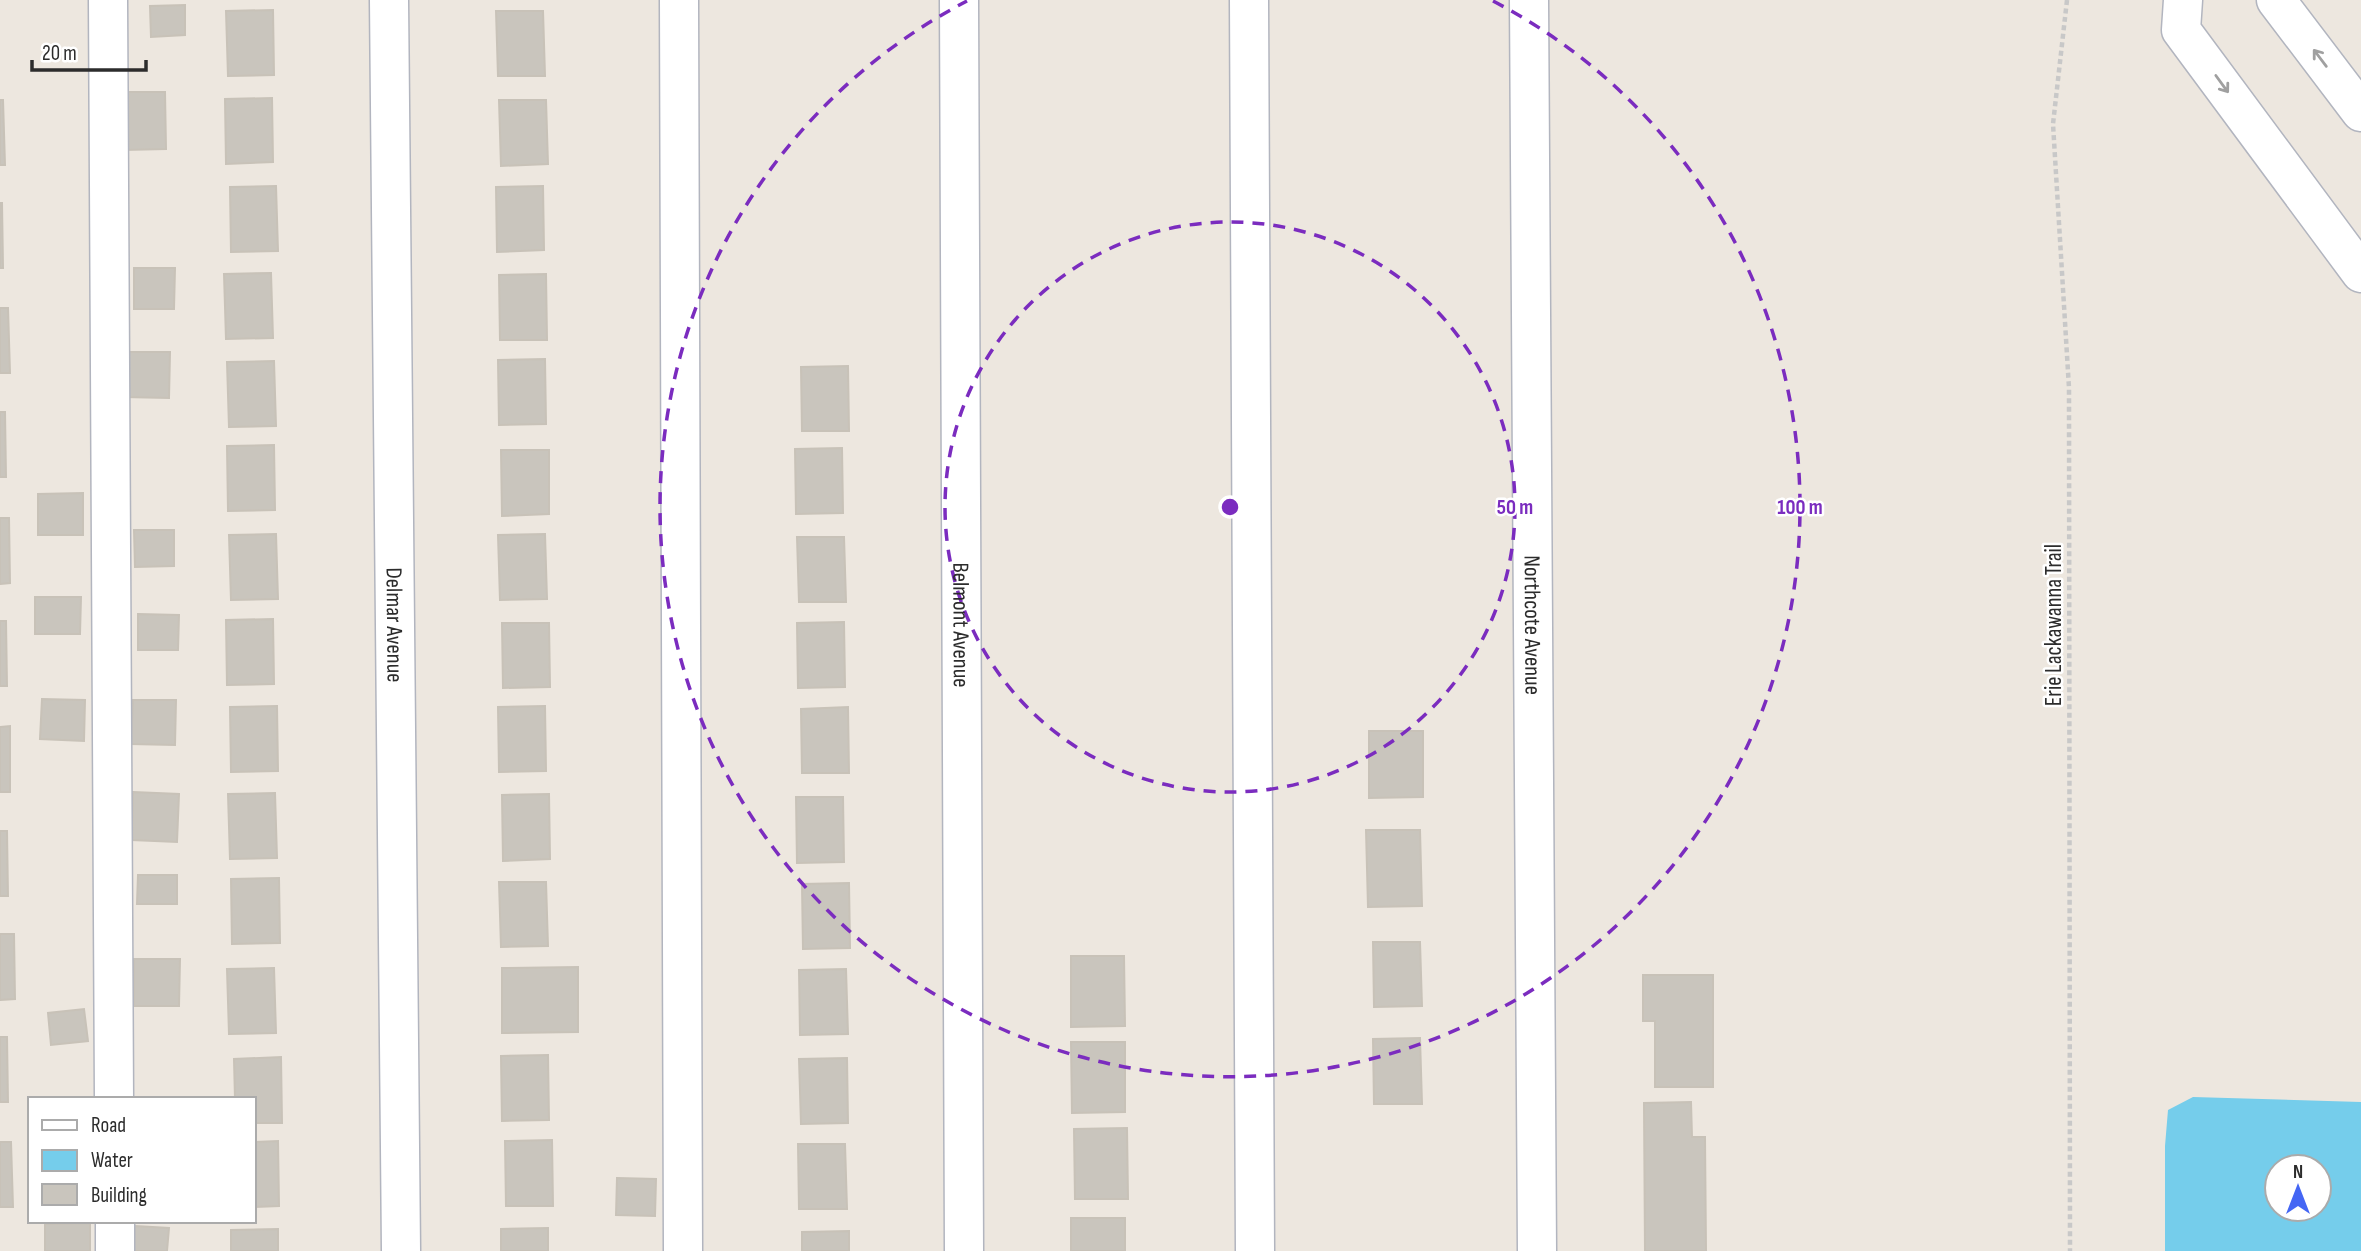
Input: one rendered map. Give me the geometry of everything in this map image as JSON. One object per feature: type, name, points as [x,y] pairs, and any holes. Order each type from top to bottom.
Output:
[{"type":"street","points":[[108,0],[114,1097]]},
{"type":"street","name":"Delmar Avenue","points":[[388,0],[401,1251]]},
{"type":"street","points":[[679,0],[683,1251]]},
{"type":"street","name":"Belmont Avenue","points":[[959,0],[964,1251]]},
{"type":"street","points":[[1249,0],[1255,1251]]},
{"type":"street","name":"Northcote Avenue","points":[[1529,0],[1537,1251]]},
{"type":"street","points":[[2276,0],[2361,112]]},
{"type":"street","points":[[2182,15],[2361,273]]},
{"type":"street","points":[[115,1223],[115,1251]]},
{"type":"path","name":"Erie Lackawanna Trail","points":[[2067,0],[2053,124],[2069,388],[2070,1251]]},
{"type":"water","points":[[2193,1097],[2361,1102],[2361,1251],[2165,1251],[2165,1146],[2168,1110]]},
{"type":"building","points":[[185,5],[185,35],[151,37],[150,6]]},
{"type":"building","points":[[273,10],[274,75],[228,76],[226,11]]},
{"type":"building","points":[[496,11],[543,11],[545,76],[498,76]]},
{"type":"building","points":[[123,92],[165,92],[166,149],[124,150]]},
{"type":"building","points":[[272,98],[273,162],[226,164],[225,99]]},
{"type":"building","points":[[0,100],[3,100],[5,165],[0,165]]},
{"type":"building","points":[[499,100],[546,100],[548,164],[501,166]]},
{"type":"building","points":[[276,186],[278,251],[231,252],[230,187]]},
{"type":"building","points":[[543,186],[544,250],[497,252],[496,187]]},
{"type":"building","points":[[2,203],[3,268],[0,268]]},
{"type":"building","points":[[134,268],[175,268],[174,309],[134,309]]},
{"type":"building","points":[[271,273],[273,338],[226,339],[224,274]]},
{"type":"building","points":[[546,274],[547,340],[500,340],[499,275]]},
{"type":"building","points":[[0,308],[8,308],[10,373],[0,373]]},
{"type":"building","points":[[125,352],[170,352],[169,398],[124,397]]},
{"type":"building","points":[[545,359],[546,424],[499,425],[498,360]]},
{"type":"building","points":[[274,361],[276,426],[229,427],[227,362]]},
{"type":"building","points":[[848,366],[849,431],[802,431],[801,367]]},
{"type":"building","points":[[0,412],[5,412],[6,477],[0,477]]},
{"type":"building","points":[[274,445],[275,510],[228,511],[227,446]]},
{"type":"building","points":[[842,448],[843,513],[796,514],[795,449]]},
{"type":"building","points":[[501,450],[549,450],[549,514],[502,516]]},
{"type":"building","points":[[83,493],[83,535],[38,535],[38,494]]},
{"type":"building","points":[[0,518],[9,518],[10,583],[0,584]]},
{"type":"building","points":[[134,530],[174,530],[174,566],[135,567]]},
{"type":"building","points":[[276,534],[278,599],[231,600],[229,535]]},
{"type":"building","points":[[545,534],[547,599],[500,600],[498,535]]},
{"type":"building","points":[[797,537],[844,537],[846,602],[799,602]]},
{"type":"building","points":[[35,597],[81,597],[80,634],[35,634]]},
{"type":"building","points":[[138,614],[179,615],[178,650],[138,650]]},
{"type":"building","points":[[273,619],[274,684],[227,685],[226,620]]},
{"type":"building","points":[[0,621],[6,621],[7,686],[0,686]]},
{"type":"building","points":[[844,622],[845,687],[798,688],[797,623]]},
{"type":"building","points":[[502,623],[549,623],[550,687],[503,688]]},
{"type":"building","points":[[42,699],[85,700],[84,741],[40,739]]},
{"type":"building","points":[[133,700],[176,700],[175,745],[131,744]]},
{"type":"building","points":[[277,706],[278,771],[231,772],[230,707]]},
{"type":"building","points":[[545,706],[546,771],[499,772],[498,707]]},
{"type":"building","points":[[848,707],[849,773],[802,773],[801,709]]},
{"type":"building","points":[[10,726],[10,792],[0,792],[0,727]]},
{"type":"building","points":[[1369,731],[1423,731],[1423,797],[1369,798]]},
{"type":"building","points":[[133,792],[179,794],[177,842],[132,840]]},
{"type":"building","points":[[275,793],[277,858],[230,859],[228,794]]},
{"type":"building","points":[[549,794],[550,859],[503,861],[502,795]]},
{"type":"building","points":[[796,797],[843,797],[844,862],[797,863]]},
{"type":"building","points":[[1366,830],[1420,830],[1422,906],[1368,907]]},
{"type":"building","points":[[0,831],[7,831],[8,896],[0,896]]},
{"type":"building","points":[[138,875],[177,875],[177,904],[137,904]]},
{"type":"building","points":[[279,878],[280,943],[232,944],[231,879]]},
{"type":"building","points":[[499,882],[546,882],[548,946],[501,947]]},
{"type":"building","points":[[849,883],[850,948],[803,949],[802,884]]},
{"type":"building","points":[[0,934],[14,934],[15,999],[0,1000]]},
{"type":"building","points":[[1373,942],[1420,942],[1422,1006],[1374,1007]]},
{"type":"building","points":[[1071,956],[1124,956],[1125,1026],[1071,1027]]},
{"type":"building","points":[[134,959],[180,959],[179,1006],[134,1006]]},
{"type":"building","points":[[578,967],[578,1032],[502,1033],[502,968]]},
{"type":"building","points":[[274,968],[276,1033],[229,1034],[227,969]]},
{"type":"building","points":[[846,969],[848,1034],[800,1035],[799,970]]},
{"type":"building","points":[[1643,975],[1713,975],[1713,1087],[1655,1087],[1655,1021],[1643,1021]]},
{"type":"building","points":[[84,1009],[88,1041],[51,1045],[48,1013]]},
{"type":"building","points":[[0,1037],[7,1037],[8,1102],[0,1102]]},
{"type":"building","points":[[1420,1038],[1422,1104],[1374,1104],[1373,1039]]},
{"type":"building","points":[[1071,1042],[1125,1042],[1125,1112],[1072,1113]]},
{"type":"building","points":[[548,1055],[549,1120],[502,1121],[501,1056]]},
{"type":"building","points":[[281,1057],[282,1123],[256,1123],[256,1097],[235,1097],[234,1059]]},
{"type":"building","points":[[847,1058],[848,1123],[801,1124],[799,1059]]},
{"type":"building","points":[[1691,1102],[1692,1137],[1705,1137],[1706,1251],[1645,1251],[1644,1103]]},
{"type":"building","points":[[1127,1128],[1128,1199],[1075,1199],[1074,1129]]},
{"type":"building","points":[[552,1140],[553,1206],[506,1206],[505,1141]]},
{"type":"building","points":[[278,1141],[279,1206],[256,1207],[256,1142]]},
{"type":"building","points":[[0,1142],[11,1142],[13,1207],[0,1207]]},
{"type":"building","points":[[798,1144],[845,1144],[847,1209],[799,1209]]},
{"type":"building","points":[[617,1178],[656,1179],[655,1216],[616,1215]]},
{"type":"building","points":[[1071,1218],[1125,1218],[1125,1251],[1071,1251]]},
{"type":"building","points":[[90,1223],[90,1251],[45,1251],[45,1224]]},
{"type":"building","points":[[135,1226],[169,1228],[167,1251],[134,1251]]},
{"type":"building","points":[[548,1228],[548,1251],[501,1251],[501,1229]]},
{"type":"building","points":[[278,1229],[278,1251],[231,1251],[231,1230]]},
{"type":"building","points":[[849,1231],[849,1251],[802,1251],[802,1232]]}]
